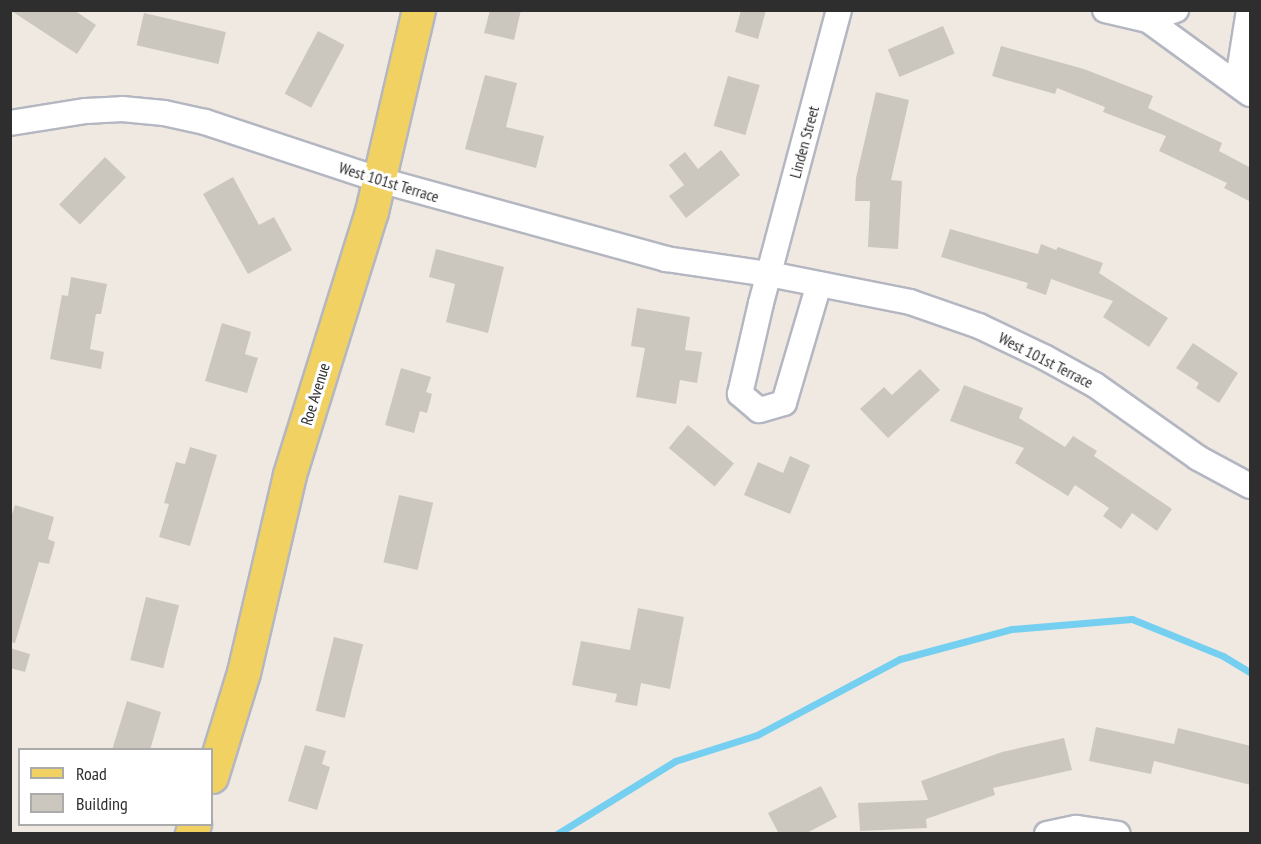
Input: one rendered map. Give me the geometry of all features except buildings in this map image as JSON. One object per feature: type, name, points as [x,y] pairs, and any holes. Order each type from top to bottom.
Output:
[{"type":"main road","name":"Roe Avenue","points":[[213,774],[244,673],[290,475],[380,180],[419,10]]},
{"type":"street","name":"Linden Street","points":[[769,274],[839,10]]},
{"type":"street","points":[[1105,10],[1148,20],[1246,91]]},
{"type":"street","points":[[1148,20],[1176,10]]},
{"type":"street","points":[[1246,91],[1240,66],[1249,10]]},
{"type":"street","name":"West 101st Terrace","points":[[10,123],[86,111],[122,109],[164,113],[206,122],[380,180],[666,260],[769,274],[910,302],[979,326],[1044,357],[1095,385],[1198,458],[1251,486]]},
{"type":"street","points":[[769,274],[740,394],[759,410],[784,403],[819,284]]},
{"type":"street","points":[[1047,834],[1076,828],[1118,834]]},
{"type":"waterway","points":[[557,834],[675,761],[757,735],[900,659],[1012,629],[1132,619],[1223,656],[1250,672]]}]
